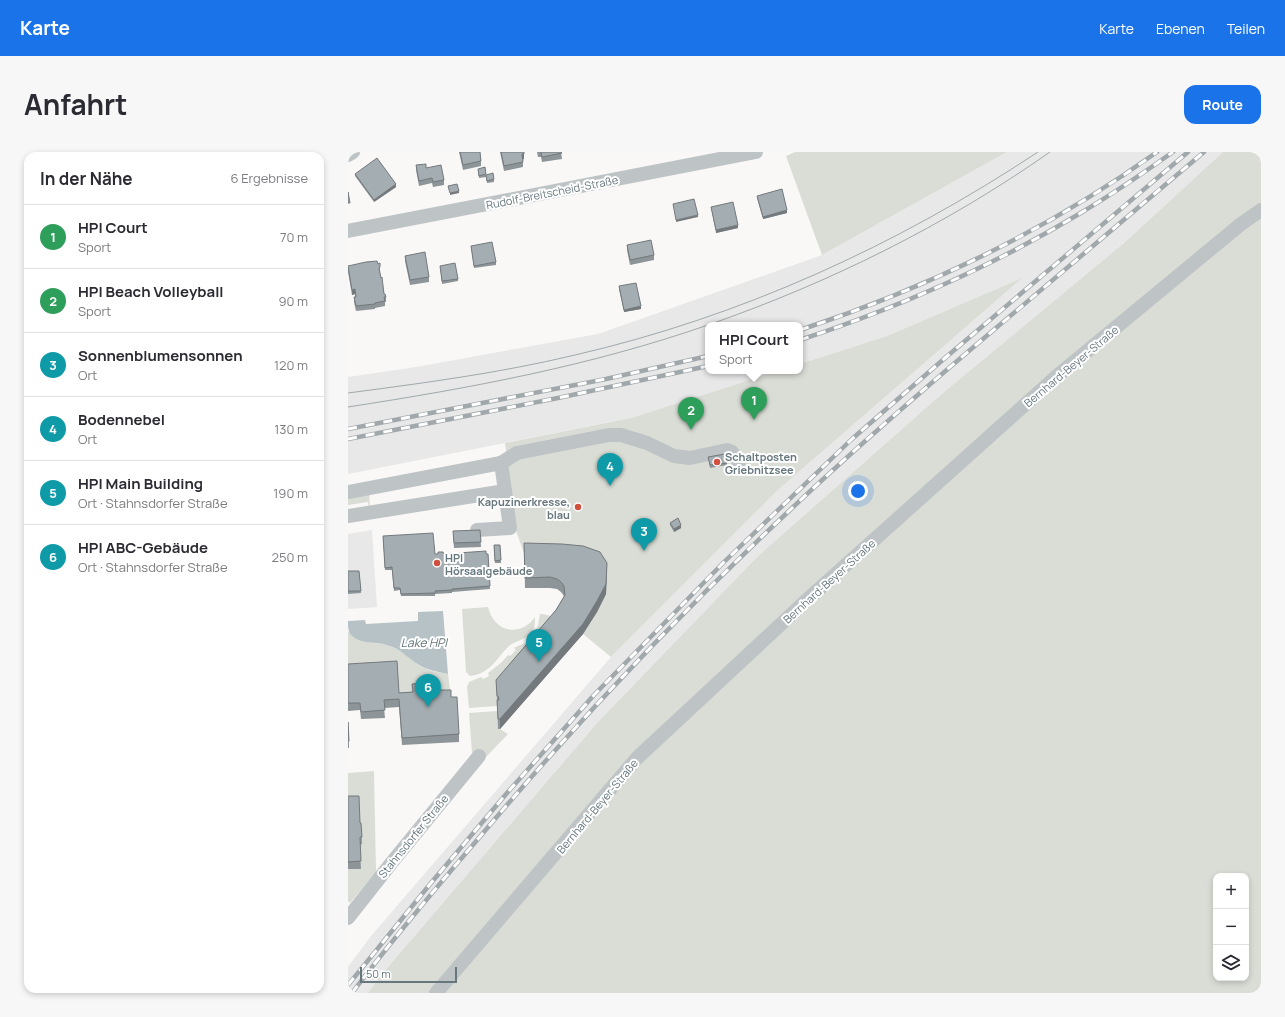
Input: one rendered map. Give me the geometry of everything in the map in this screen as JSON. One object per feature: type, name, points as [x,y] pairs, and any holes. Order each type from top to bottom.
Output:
[{"type":"street","points":[[348,155],[353,152]]},
{"type":"street","name":"Rudolf-Breitscheid-Straße","points":[[348,230],[756,152]]},
{"type":"street","name":"Bernhard-Beyer-Straße","points":[[436,993],[637,758],[814,594],[1057,376],[1241,224],[1261,210]]},
{"type":"street","points":[[348,492],[501,463],[517,453],[609,435],[621,435],[646,443],[674,456],[690,458],[726,450],[732,452],[739,462]]},
{"type":"street","points":[[477,530],[510,528],[501,463]]},
{"type":"street","points":[[348,516],[505,491]]},
{"type":"street","name":"Stahnsdorfer Straße","points":[[348,918],[393,860],[479,756]]},
{"type":"shaded area","points":[[795,152],[1007,152],[822,255],[786,156]]},
{"type":"shaded area","points":[[1007,152],[1223,152],[1124,243],[944,392],[758,556],[597,723],[382,974],[368,993],[348,993],[348,967],[371,936],[611,657],[779,489],[1020,279],[887,336],[803,363],[803,322],[705,322],[705,374],[768,374],[631,418],[348,474],[348,377],[416,367],[598,334],[822,255]]},
{"type":"shaded area","points":[[1223,152],[1261,152],[1261,993],[368,993],[382,974],[597,723],[758,556],[944,392],[1124,243]]},
{"type":"shaded area","points":[[1022,278],[779,489],[611,657],[583,634],[544,553],[524,553],[516,531],[505,443],[631,418],[768,374],[803,374],[803,363],[887,336]]},
{"type":"shaded area","points":[[369,492],[370,507],[368,502],[348,505],[348,496]]},
{"type":"shaded area","points":[[372,530],[377,607],[348,609],[348,534]]},
{"type":"shaded area","points":[[488,607],[496,622],[502,627],[508,629],[515,630],[522,628],[529,624],[535,617],[533,630],[528,636],[511,645],[488,669],[477,675],[470,676],[466,672],[462,609]]},
{"type":"shaded area","points":[[540,614],[555,617],[496,691],[497,706],[469,708],[467,687],[469,682],[481,677],[483,679],[489,676],[488,673],[508,655],[510,656],[516,650],[514,648],[532,639],[537,629]]},
{"type":"shaded area","points":[[348,631],[352,635],[372,643],[387,644],[402,651],[418,665],[432,671],[448,674],[451,697],[413,700],[348,672]]},
{"type":"shaded area","points":[[497,711],[498,729],[508,734],[486,757],[481,752],[472,753],[469,713]]},
{"type":"shaded area","points":[[374,771],[376,872],[350,903],[348,901],[348,869],[361,869],[361,844],[348,804],[348,773]]},
{"type":"water","name":"Lake HPI","points":[[443,611],[448,674],[422,667],[392,646],[355,638],[351,635],[348,628],[348,621],[365,620],[366,624],[418,621],[418,612]]},
{"type":"building","points":[[460,152],[480,152],[481,161],[463,165]]},
{"type":"building","points":[[501,152],[524,152],[524,154],[522,154],[523,162],[504,166]]},
{"type":"building","points":[[541,152],[561,152],[562,153],[542,157]]},
{"type":"building","points":[[377,158],[396,184],[374,200],[355,174]]},
{"type":"building","points":[[426,164],[426,168],[441,165],[444,180],[433,182],[432,178],[419,181],[416,165]]},
{"type":"building","points":[[485,167],[486,174],[479,176],[478,169]]},
{"type":"building","points":[[493,173],[494,179],[487,181],[486,175]]},
{"type":"building","points":[[457,184],[459,191],[450,193],[448,186]]},
{"type":"building","points":[[782,189],[787,210],[763,217],[757,196]]},
{"type":"building","points":[[348,192],[350,203],[348,203]]},
{"type":"building","points":[[694,199],[698,215],[676,220],[673,204]]},
{"type":"building","points":[[733,202],[738,225],[716,230],[711,207]]},
{"type":"building","points":[[651,240],[654,255],[630,260],[627,245]]},
{"type":"building","points":[[492,242],[496,262],[474,266],[471,246]]},
{"type":"building","points":[[425,252],[429,277],[410,280],[405,256]]},
{"type":"building","points":[[377,261],[378,264],[380,263],[379,268],[381,278],[382,277],[384,294],[386,297],[384,297],[385,301],[375,304],[356,306],[354,297],[356,297],[355,289],[352,290],[348,266]]},
{"type":"building","points":[[455,263],[458,279],[442,281],[440,266]]},
{"type":"building","points":[[636,283],[641,306],[624,310],[619,286]]},
{"type":"building","name":"Schaltposten Griebnitzsee","points":[[725,454],[727,463],[710,465],[708,457]]},
{"type":"building","points":[[678,518],[681,525],[674,529],[670,523]]},
{"type":"building","points":[[480,530],[481,542],[454,543],[453,531]]},
{"type":"building","name":"HPI Hörsaalgebäude","points":[[433,533],[435,554],[438,554],[438,552],[443,552],[444,554],[486,551],[486,554],[488,554],[490,586],[435,591],[435,593],[401,594],[400,588],[394,588],[392,567],[385,568],[383,536]]},
{"type":"building","points":[[524,543],[583,546],[600,552],[607,563],[606,584],[583,624],[500,719],[498,719],[497,700],[499,700],[497,696],[496,680],[556,610],[565,595],[564,586],[557,579],[550,577],[525,578]]},
{"type":"building","points":[[494,545],[500,545],[501,560],[495,561]]},
{"type":"building","points":[[348,571],[359,571],[361,591],[348,591]]},
{"type":"building","points":[[397,661],[399,693],[413,692],[412,684],[435,682],[436,690],[451,690],[451,697],[457,697],[459,734],[402,738],[399,699],[384,700],[385,710],[361,712],[360,703],[348,703],[348,664]]},
{"type":"building","points":[[348,796],[359,796],[362,837],[360,837],[361,861],[348,862]]},
{"type":"tram line","points":[[348,393],[462,377],[519,367],[575,355],[636,339],[697,320],[757,299],[873,248],[929,218],[1038,152]]},
{"type":"tram line","points":[[716,322],[798,291],[885,250],[970,204],[1050,152]]},
{"type":"tram line","points":[[348,407],[485,384],[575,364],[664,340],[705,326]]},
{"type":"railway","points":[[803,329],[940,276],[1030,232],[1116,180],[1157,152]]},
{"type":"railway","points":[[803,339],[908,300],[1012,252],[1091,207],[1173,152]]},
{"type":"railway","points":[[348,985],[507,793],[594,695],[724,562],[852,439],[1188,152]]},
{"type":"railway","points":[[352,993],[430,896],[552,754],[629,670],[748,550],[837,467],[958,360],[1204,152]]},
{"type":"railway","points":[[348,429],[606,379],[705,357]]},
{"type":"railway","points":[[348,439],[558,398],[705,367]]},
{"type":"place","name":"HPI Court","points":[[754,420]]},
{"type":"place","name":"HPI Beach Volleyball","points":[[691,430]]},
{"type":"place","name":"Schaltposten Griebnitzsee","points":[[717,462]]},
{"type":"place","name":"Bodennebel","points":[[610,486]]},
{"type":"place","name":"Kapuzinerkresse, blau","points":[[578,507]]},
{"type":"place","name":"Sonnenblumensonnen","points":[[644,551]]},
{"type":"place","name":"HPI Hörsaalgebäude","points":[[437,563]]},
{"type":"place","name":"HPI Main Building","points":[[539,662]]},
{"type":"place","name":"HPI ABC-Gebäude","points":[[428,707]]}]
